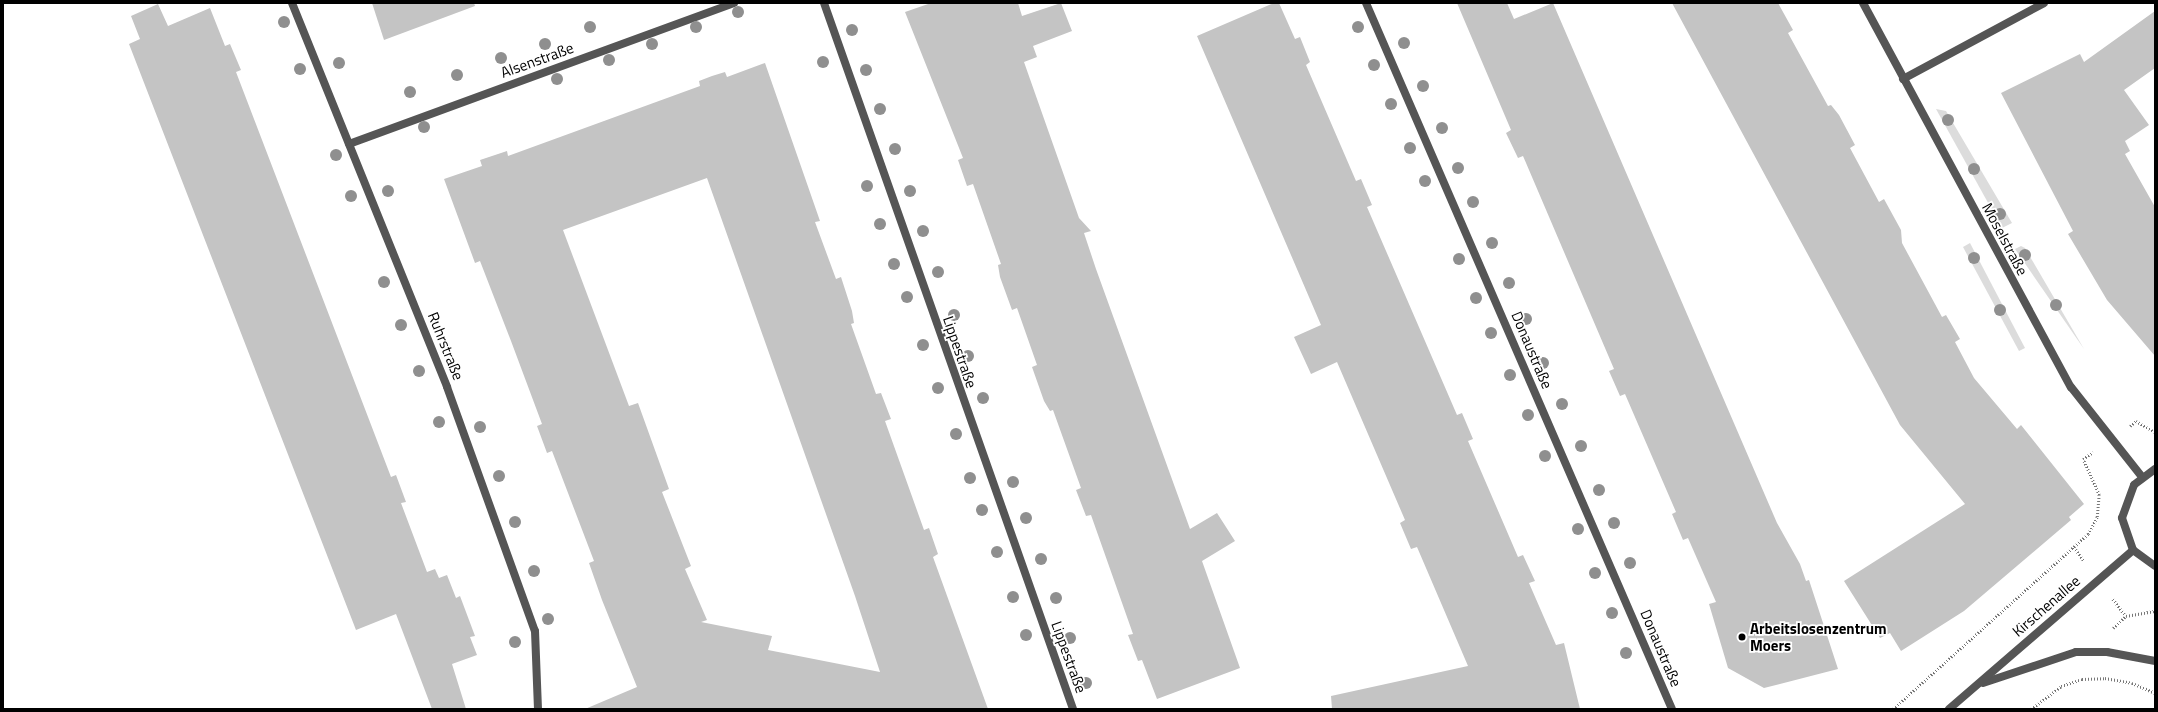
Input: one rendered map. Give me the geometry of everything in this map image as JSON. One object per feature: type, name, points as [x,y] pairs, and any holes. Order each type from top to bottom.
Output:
[{"type":"street","name":"Ruhrstraße","points":[[292,3],[447,387],[535,630],[538,709]]},
{"type":"street","name":"Alsenstraße","points":[[348,144],[734,3]]},
{"type":"street","name":"Lippestraße","points":[[824,3],[1073,709]]},
{"type":"street","name":"Donaustraße","points":[[1366,3],[1672,709]]},
{"type":"street","name":"Moselstraße","points":[[1863,3],[1903,80],[2071,387],[2142,477]]},
{"type":"street","points":[[1903,80],[2044,3]]},
{"type":"street","points":[[2155,469],[2142,477],[2128,495],[2122,518],[2133,550],[2155,566]]},
{"type":"street","name":"Kirschenallee","points":[[1949,709],[2133,550]]},
{"type":"street","name":"Kirschenallee","points":[[1978,684],[2076,652],[2107,652],[2155,661]]},
{"type":"path","points":[[2136,421],[2155,432]]},
{"type":"path","points":[[1893,709],[2088,534],[2097,517],[2100,495],[2083,459]]},
{"type":"path","points":[[2031,709],[2061,686],[2082,679],[2104,678],[2125,682],[2155,693]]},
{"type":"shaded area","points":[[1936,109],[1946,111],[2012,223],[2002,228]]},
{"type":"shaded area","points":[[1970,243],[2025,348],[2019,351],[1963,247]]},
{"type":"shaded area","points":[[2021,246],[2025,248],[2084,349],[2015,249]]},
{"type":"building","points":[[372,3],[474,3],[475,6],[384,40]]},
{"type":"building","points":[[931,3],[1018,3],[1022,16],[1061,3],[1072,31],[1033,46],[1037,57],[1024,62],[1079,218],[1091,231],[1084,233],[1190,529],[1217,513],[1235,541],[1202,561],[1240,668],[1157,699],[1142,660],[1138,661],[1128,635],[1133,634],[1091,515],[1086,516],[1076,490],[1081,488],[1053,410],[1050,411],[1044,401],[1032,367],[1037,365],[1017,308],[1012,310],[1000,277],[998,265],[1001,264],[973,184],[967,186],[958,160],[963,158],[905,12]]},
{"type":"building","points":[[1274,3],[1279,3],[1295,39],[1300,37],[1310,62],[1306,65],[1356,181],[1361,179],[1372,205],[1367,207],[1457,415],[1462,413],[1473,439],[1468,441],[1518,557],[1523,555],[1535,581],[1529,583],[1556,645],[1564,643],[1580,709],[1332,709],[1331,696],[1468,666],[1417,547],[1411,549],[1400,523],[1405,520],[1337,362],[1311,374],[1294,337],[1321,325],[1197,36]]},
{"type":"building","points":[[1457,3],[1507,3],[1514,19],[1553,3],[1777,523],[1800,564],[1806,581],[1809,580],[1838,669],[1764,688],[1728,668],[1709,604],[1716,602],[1688,538],[1683,540],[1672,514],[1676,512],[1625,394],[1620,396],[1609,371],[1614,369],[1523,156],[1518,158],[1506,133],[1511,130]]},
{"type":"building","points":[[1672,3],[1778,3],[1793,30],[1788,33],[1828,106],[1831,105],[1839,115],[1855,145],[1850,148],[1879,202],[1884,199],[1901,230],[1902,243],[1942,317],[1946,315],[1960,339],[1955,342],[1974,378],[2017,429],[2021,425],[2084,504],[2069,517],[2071,520],[1964,611],[1901,651],[1890,633],[1880,638],[1844,581],[1965,504],[1900,425]]},
{"type":"building","points":[[158,4],[168,26],[210,8],[225,46],[230,44],[241,70],[236,72],[391,477],[396,475],[406,502],[401,503],[427,572],[435,569],[439,578],[447,575],[456,598],[460,596],[475,636],[470,637],[477,655],[452,664],[466,709],[432,709],[396,614],[356,630],[129,44],[140,39],[131,16]]},
{"type":"building","points":[[2155,11],[2155,68],[2124,90],[2149,125],[2125,141],[2130,151],[2125,154],[2155,207],[2155,356],[2107,300],[2068,234],[2073,231],[2001,93],[2080,54],[2084,62]]},
{"type":"building","points":[[765,63],[820,221],[815,222],[836,279],[841,277],[852,311],[854,323],[851,324],[876,394],[881,393],[891,419],[885,421],[924,530],[929,528],[938,554],[933,557],[988,709],[585,709],[637,687],[602,600],[589,563],[594,561],[552,451],[547,453],[537,426],[542,424],[511,341],[480,261],[475,263],[444,179],[482,166],[480,160],[507,151],[508,156],[700,86],[699,81],[712,76],[725,72],[727,77]],"holes":[[[707,178],[855,596],[880,672],[768,650],[772,636],[701,622],[707,620],[685,569],[691,566],[662,492],[669,489],[638,403],[629,406],[563,230]]]},
{"type":"place","name":"Arbeitslosenzentrum Moers","points":[[1742,637]]}]
